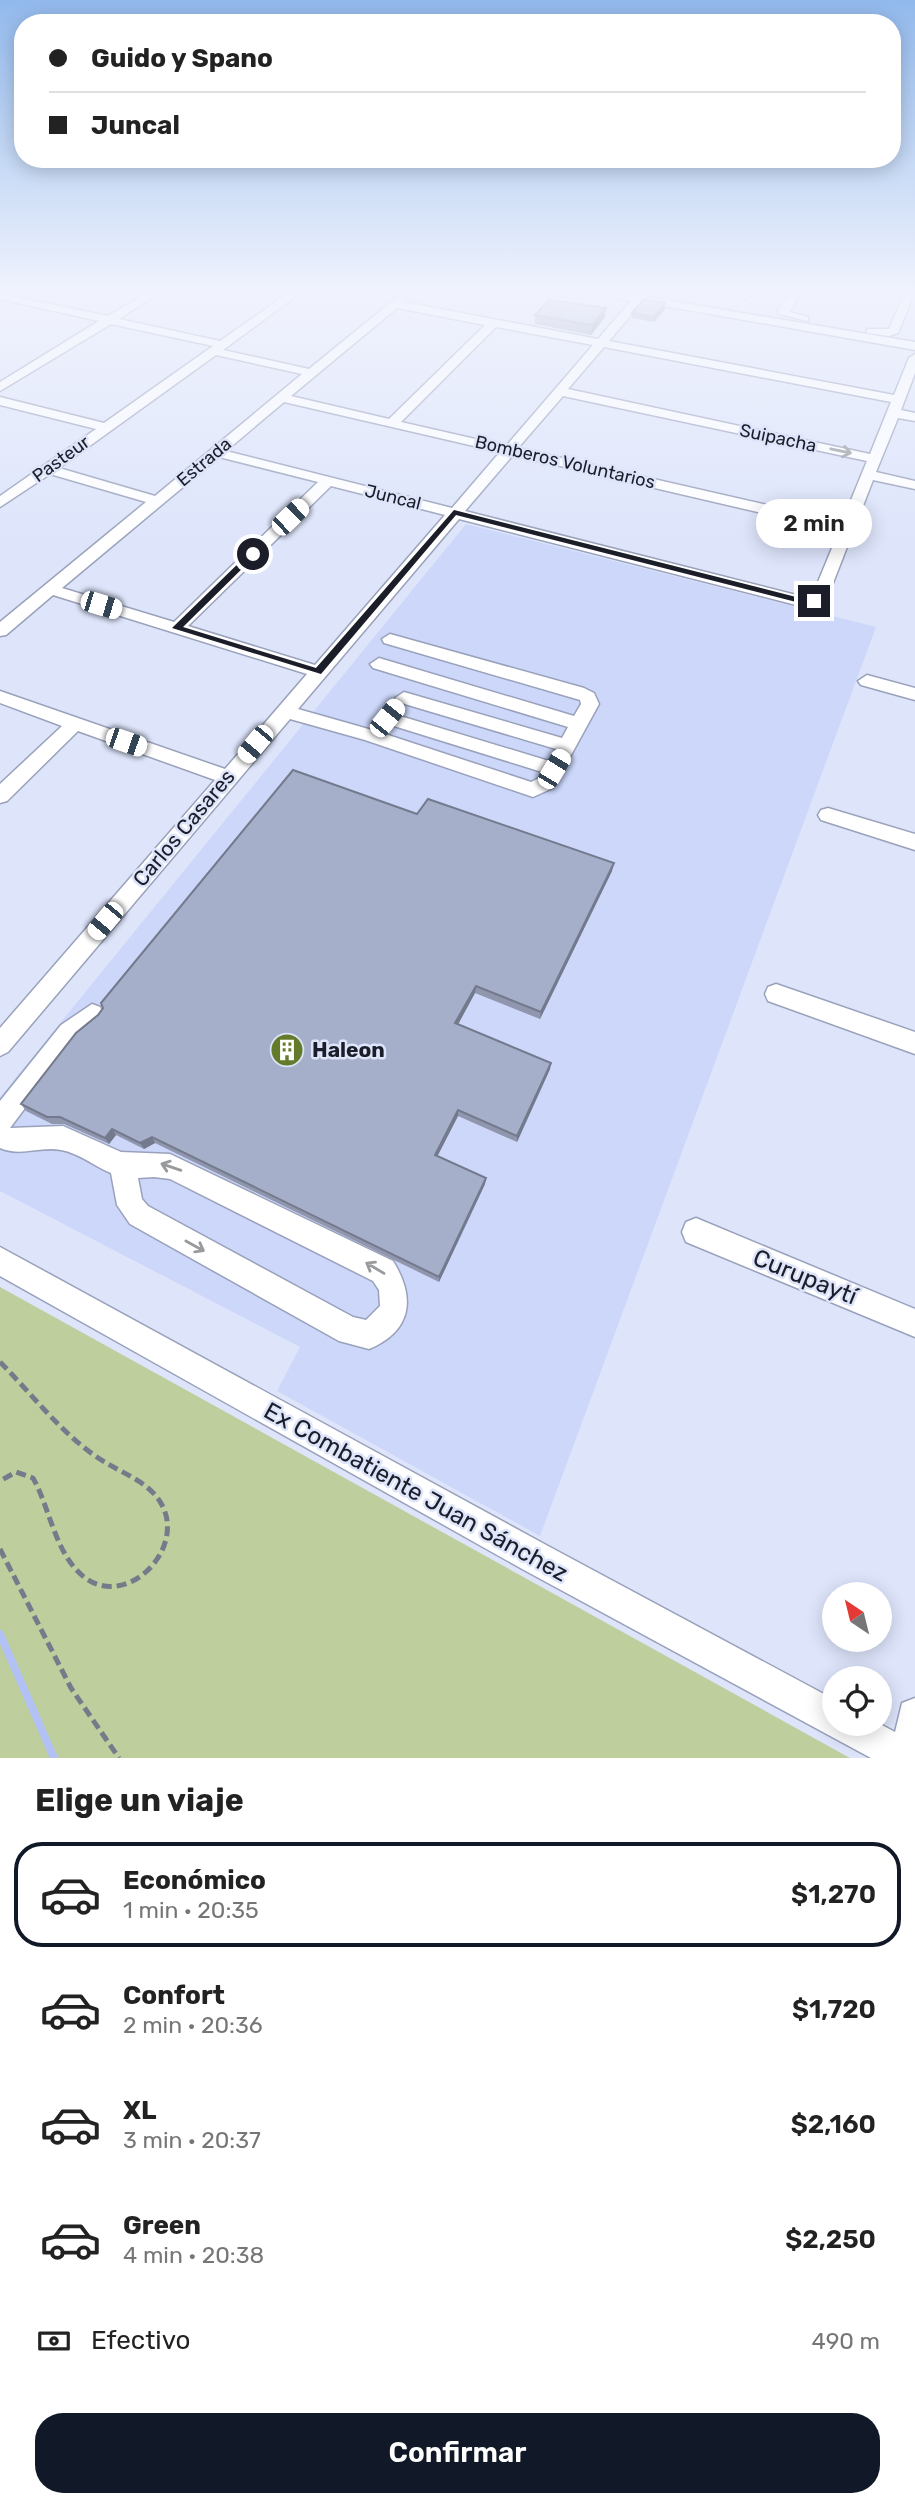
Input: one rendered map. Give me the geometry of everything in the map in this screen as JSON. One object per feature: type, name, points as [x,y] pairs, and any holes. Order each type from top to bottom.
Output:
[{"type":"street","points":[[0,387],[18,376]]},
{"type":"street","name":"Pasteur","points":[[0,503],[177,376]]},
{"type":"street","name":"Estrada","points":[[0,631],[308,376]]},
{"type":"street","points":[[392,423],[439,376]]},
{"type":"street","name":"Carlos Casares","points":[[0,1045],[571,376]]},
{"type":"street","points":[[751,376],[896,407],[915,417]]},
{"type":"street","points":[[847,528],[896,407],[905,376]]},
{"type":"street","name":"Suipacha","points":[[558,391],[875,458]]},
{"type":"street","name":"Bomberos Voluntarios","points":[[281,398],[847,528]]},
{"type":"street","points":[[0,401],[105,427]]},
{"type":"street","name":"Juncal","points":[[216,452],[800,601],[814,601],[820,596],[847,528]]},
{"type":"street","points":[[48,469],[157,501]]},
{"type":"street","points":[[869,475],[915,485]]},
{"type":"street","points":[[177,628],[328,480]]},
{"type":"street","points":[[50,589],[318,672]]},
{"type":"street","points":[[284,711],[372,736],[533,790],[546,783],[581,723],[590,704],[587,697],[578,692],[390,639]]},
{"type":"street","points":[[372,736],[440,653]]},
{"type":"street","points":[[379,664],[581,723]]},
{"type":"street","points":[[867,681],[915,694]]},
{"type":"street","points":[[0,697],[227,777]]},
{"type":"street","points":[[404,698],[568,746]]},
{"type":"street","points":[[387,718],[554,769]]},
{"type":"street","points":[[0,796],[75,724]]},
{"type":"street","points":[[828,815],[915,842]]},
{"type":"street","points":[[776,994],[915,1043]]},
{"type":"street","points":[[0,1121],[69,1032],[92,1014]]},
{"type":"street","points":[[0,1136],[9,1141],[56,1137],[86,1146],[123,1166],[167,1164],[383,1271],[394,1287],[395,1304],[386,1325],[369,1335],[349,1331],[139,1215],[130,1205],[123,1166]]},
{"type":"street","name":"Curupaytí","points":[[696,1232],[915,1322]]},
{"type":"street","name":"Ex Combatiente Juan Sánchez","points":[[0,1261],[536,1558],[822,1712]]},
{"type":"street","points":[[867,1736],[909,1758],[915,1716]]},
{"type":"path","points":[[0,1362],[92,1454],[145,1485],[156,1496],[169,1522],[165,1540],[158,1556],[130,1586],[116,1590],[100,1587],[73,1565],[33,1478],[26,1472],[19,1471],[0,1481]]},
{"type":"path","points":[[0,1549],[71,1688],[119,1758]]},
{"type":"shaded area","points":[[466,524],[876,627],[540,1536],[277,1391],[300,1347],[0,1191],[0,1097]]},
{"type":"green space","points":[[0,1287],[850,1758],[0,1758]]},
{"type":"building","name":"Haleon","points":[[293,770],[417,814],[428,799],[614,863],[541,1012],[476,986],[455,1023],[551,1063],[517,1136],[458,1110],[435,1155],[486,1178],[439,1277],[152,1137],[140,1143],[112,1129],[105,1138],[60,1117],[47,1117],[21,1104],[76,1033],[98,1015],[103,1008],[101,1003]]},
{"type":"waterway","points":[[0,1634],[54,1758]]},
{"type":"place","name":"Haleon","points":[[287,1050]]},
{"type":"route","points":[[253,554],[177,628],[318,672],[454,513],[800,601],[814,601]]}]
